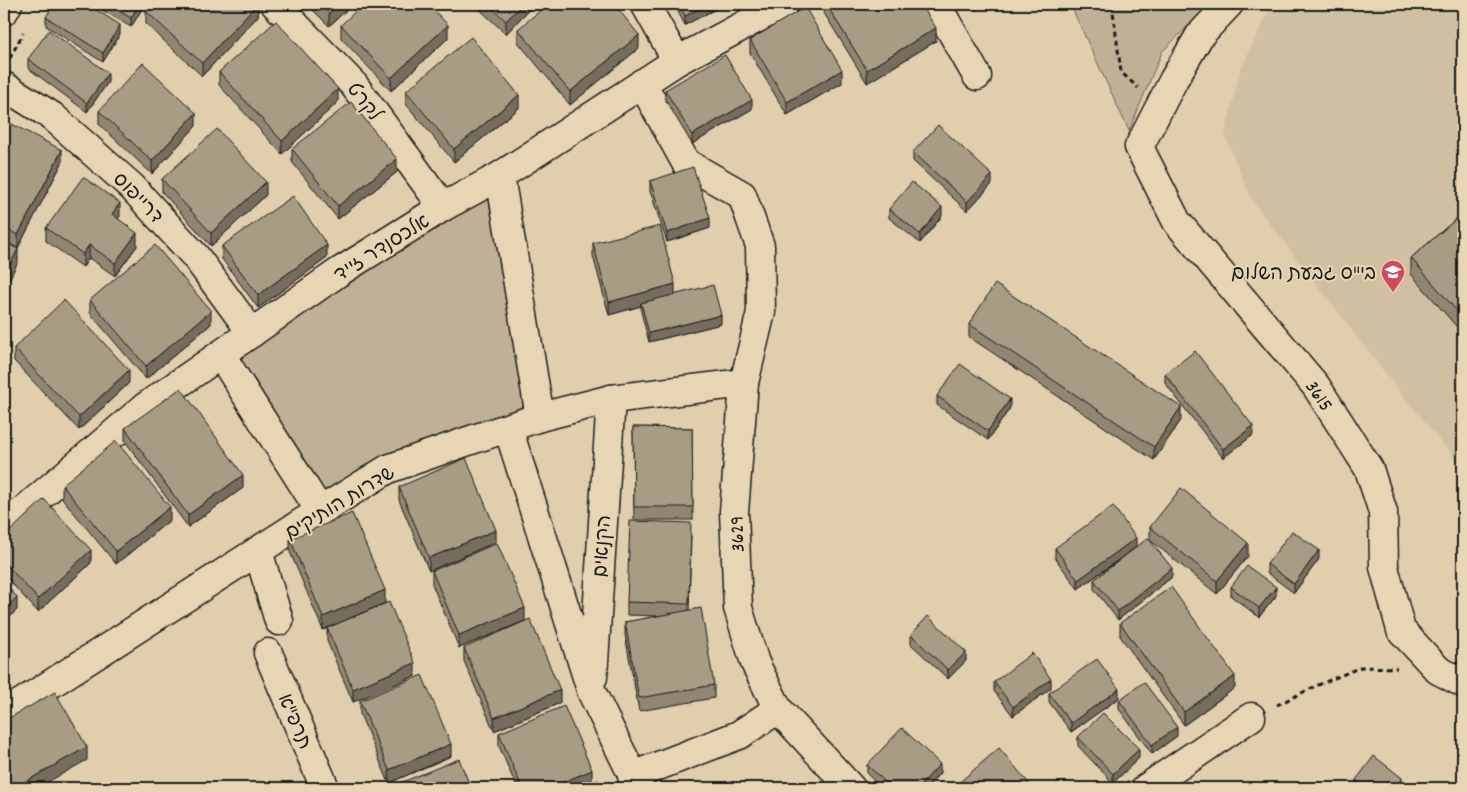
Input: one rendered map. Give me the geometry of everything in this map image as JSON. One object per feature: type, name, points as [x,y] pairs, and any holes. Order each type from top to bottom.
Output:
[{"type":"street","points":[[4,11],[8,4]]},
{"type":"street","name":"לקרט","points":[[276,4],[354,85],[443,207]]},
{"type":"street","points":[[645,4],[677,60]]},
{"type":"street","name":"אלכסנדר זייד","points":[[4,527],[145,407],[339,272],[443,207],[500,176],[677,60],[784,4]]},
{"type":"street","points":[[936,4],[977,76]]},
{"type":"street","points":[[1159,108],[1200,35],[1229,4]]},
{"type":"street","name":"דרייפוס","points":[[6,74],[132,187],[196,257],[252,333]]},
{"type":"street","name":"3629","points":[[642,83],[686,163],[742,195],[760,246],[760,312],[744,383],[734,512],[738,608],[755,663],[778,709],[851,788]]},
{"type":"street","name":"3615","points":[[1159,108],[1139,147],[1177,222],[1316,386],[1369,469],[1383,512],[1384,567],[1401,630],[1438,670],[1463,683]]},
{"type":"street","points":[[500,176],[540,417]]},
{"type":"street","points":[[221,355],[320,511]]},
{"type":"street","name":"שדרות הותיקים","points":[[4,714],[320,511],[388,470],[540,417],[611,399],[744,383]]},
{"type":"street","name":"הקנאים","points":[[592,693],[611,399]]},
{"type":"street","name":"הקנאים","points":[[508,428],[592,693],[636,782]]},
{"type":"street","points":[[258,551],[279,621]]},
{"type":"street","name":"תרפ\"א","points":[[268,653],[325,788]]},
{"type":"street","points":[[636,782],[739,735],[778,709]]},
{"type":"street","points":[[1146,788],[1251,718]]},
{"type":"path","points":[[1112,4],[1121,72],[1159,108]]},
{"type":"path","points":[[6,74],[25,30]]},
{"type":"path","points":[[1251,718],[1318,685],[1361,667],[1438,670]]},
{"type":"shaded area","points":[[1070,4],[1210,4],[1162,52],[1129,131]]},
{"type":"shaded area","name":"בי\"ס גבעת השלום","points":[[1277,4],[1463,4],[1463,468],[1396,387],[1251,199],[1225,135],[1240,71],[1268,12]]},
{"type":"shaded area","points":[[490,188],[524,407],[385,455],[324,496],[228,358]]},
{"type":"building","points":[[54,4],[87,4],[120,25],[103,53],[46,17]]},
{"type":"building","points":[[107,4],[139,4],[131,18]]},
{"type":"building","points":[[153,4],[257,4],[202,63],[146,11]]},
{"type":"building","points":[[320,4],[339,4],[329,13]]},
{"type":"building","points":[[363,4],[428,4],[448,25],[391,78],[341,25]]},
{"type":"building","points":[[488,4],[522,4],[506,21]]},
{"type":"building","points":[[548,4],[614,4],[639,35],[570,92],[518,29]]},
{"type":"building","points":[[679,4],[708,4],[685,16]]},
{"type":"building","points":[[826,4],[921,4],[936,28],[867,70]]},
{"type":"building","points":[[805,7],[842,70],[787,102],[750,40]]},
{"type":"building","points":[[276,21],[338,89],[282,141],[219,72]]},
{"type":"building","points":[[49,30],[108,73],[87,103],[28,59]]},
{"type":"building","points":[[471,37],[519,95],[454,149],[406,91]]},
{"type":"building","points":[[725,55],[752,100],[692,135],[665,90]]},
{"type":"building","points":[[143,63],[196,113],[152,161],[99,111]]},
{"type":"building","points":[[351,102],[397,159],[338,206],[292,149]]},
{"type":"building","points":[[4,120],[62,150],[18,235],[4,228]]},
{"type":"building","points":[[938,125],[992,175],[967,202],[913,152]]},
{"type":"building","points":[[217,129],[266,182],[211,233],[162,179]]},
{"type":"building","points":[[693,167],[710,218],[667,233],[650,181]]},
{"type":"building","points":[[83,177],[120,203],[112,214],[137,233],[115,263],[89,245],[83,254],[46,228]]},
{"type":"building","points":[[912,182],[942,207],[920,234],[889,209]]},
{"type":"building","points":[[293,196],[327,245],[258,295],[222,246]]},
{"type":"building","points":[[1463,213],[1463,318],[1411,258]]},
{"type":"building","points":[[660,226],[675,284],[609,302],[593,243]]},
{"type":"building","points":[[4,242],[18,249],[4,277]]},
{"type":"building","points":[[155,245],[211,311],[146,366],[90,300]]},
{"type":"building","points":[[995,284],[1181,407],[1154,447],[969,324]]},
{"type":"building","points":[[713,285],[721,315],[649,333],[641,303]]},
{"type":"building","points":[[64,300],[129,370],[79,417],[14,348]]},
{"type":"building","points":[[1195,351],[1253,426],[1223,449],[1165,374]]},
{"type":"building","points":[[960,364],[1010,399],[988,431],[937,396]]},
{"type":"building","points":[[181,388],[243,475],[188,515],[125,428]]},
{"type":"building","points":[[633,427],[692,428],[693,507],[634,507]]},
{"type":"building","points":[[116,441],[170,507],[116,551],[62,485]]},
{"type":"building","points":[[466,458],[496,530],[429,558],[399,487]]},
{"type":"building","points":[[1181,488],[1248,543],[1217,581],[1150,527]]},
{"type":"building","points":[[44,499],[91,550],[38,599],[4,562],[4,537]]},
{"type":"building","points":[[1113,506],[1136,538],[1078,580],[1055,548]]},
{"type":"building","points":[[352,513],[385,590],[323,617],[290,539]]},
{"type":"building","points":[[630,521],[691,523],[689,604],[627,602]]},
{"type":"building","points":[[1292,531],[1319,550],[1294,584],[1267,564]]},
{"type":"building","points":[[1148,538],[1172,568],[1118,611],[1094,580]]},
{"type":"building","points":[[497,543],[525,608],[459,635],[432,571]]},
{"type":"building","points":[[1247,566],[1276,587],[1259,608],[1231,587]]},
{"type":"building","points":[[4,583],[17,597],[4,610]]},
{"type":"building","points":[[1171,587],[1235,676],[1184,712],[1120,623]]},
{"type":"building","points":[[389,602],[415,663],[353,689],[327,628]]},
{"type":"building","points":[[701,608],[714,685],[639,698],[625,622]]},
{"type":"building","points":[[928,616],[966,652],[948,670],[911,635]]},
{"type":"building","points":[[530,619],[560,690],[494,718],[464,648]]},
{"type":"building","points":[[1032,653],[1051,679],[1013,707],[994,682]]},
{"type":"building","points":[[1097,659],[1119,689],[1071,723],[1049,693]]},
{"type":"building","points":[[422,675],[451,744],[389,770],[360,701]]},
{"type":"building","points":[[1144,682],[1177,727],[1152,745],[1119,700]]},
{"type":"building","points":[[55,692],[87,747],[14,788],[7,788],[4,783],[4,721]]},
{"type":"building","points":[[564,706],[592,770],[549,788],[522,788],[499,733]]},
{"type":"building","points":[[1103,713],[1139,749],[1113,774],[1078,737]]},
{"type":"building","points":[[902,728],[940,764],[918,788],[892,788],[867,765]]},
{"type":"building","points":[[999,748],[1033,788],[953,788]]},
{"type":"building","points":[[1374,756],[1402,778],[1394,788],[1367,788],[1356,780]]},
{"type":"building","points":[[459,759],[471,788],[397,788],[395,785]]},
{"type":"building","points":[[598,780],[602,788],[579,788]]},
{"type":"building","points":[[61,784],[63,788],[54,788]]},
{"type":"place","name":"בי\"ס גבעת השלום","points":[[1393,293]]}]
